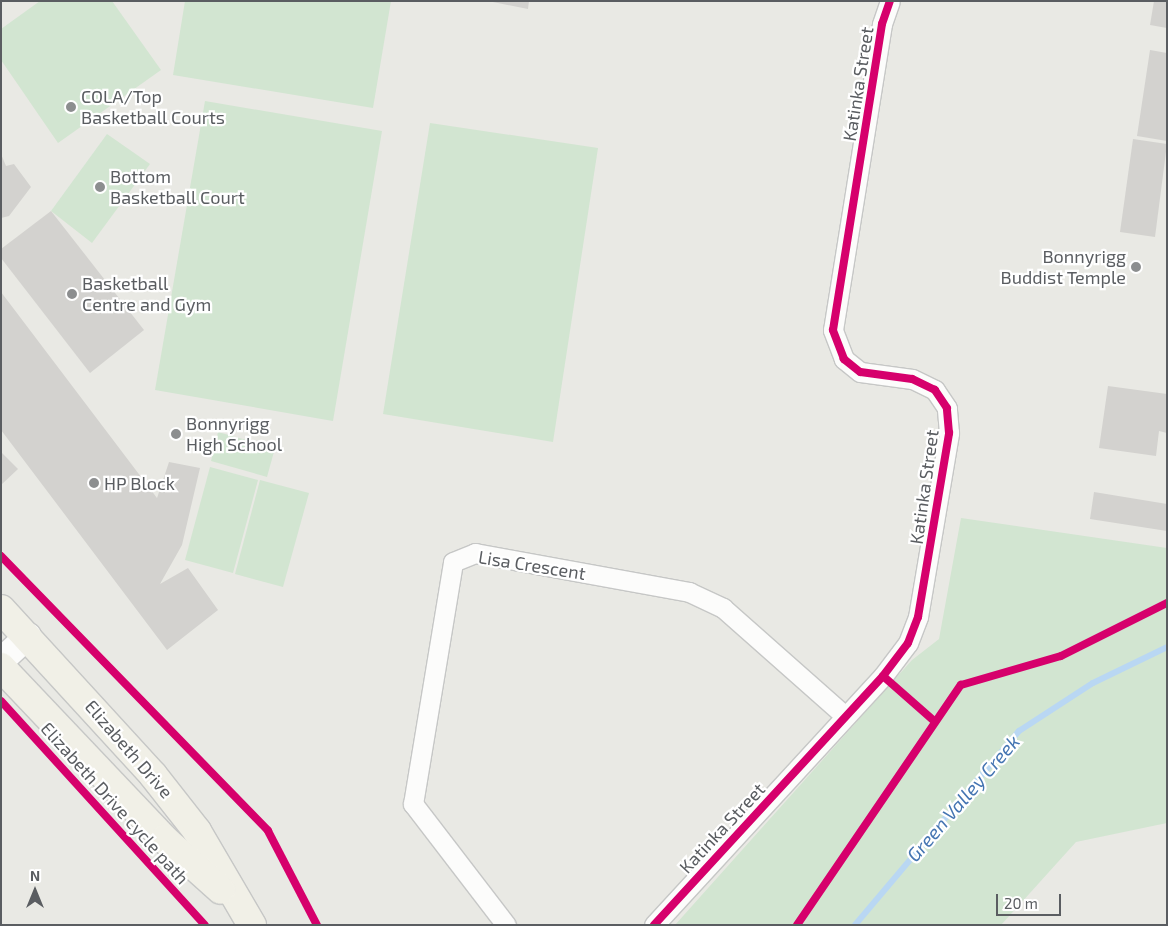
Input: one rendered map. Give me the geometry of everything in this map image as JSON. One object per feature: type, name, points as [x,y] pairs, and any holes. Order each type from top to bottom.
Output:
[{"type":"main road","name":"Elizabeth Drive","points":[[1,609],[28,636],[153,775],[196,831],[245,915]]},
{"type":"main road","name":"Elizabeth Drive","points":[[1,667],[164,839],[245,915]]},
{"type":"street","name":"Katinka Street","points":[[654,925],[846,716],[908,643],[918,617],[949,432],[947,408],[935,390],[912,379],[860,372],[844,359],[833,330],[882,24],[890,1]]},
{"type":"street","name":"Lisa Crescent","points":[[506,925],[413,804],[453,562],[475,552],[689,592],[723,608],[846,716]]},
{"type":"street","points":[[1,661],[28,636]]},
{"type":"green space","name":"COLA/Top Basketball Courts","points":[[40,1],[112,1],[161,70],[58,143],[1,60],[1,29]]},
{"type":"green space","points":[[185,1],[391,1],[373,108],[173,75]]},
{"type":"green space","points":[[205,101],[382,131],[333,421],[155,390]]},
{"type":"green space","points":[[430,123],[598,148],[553,442],[383,414]]},
{"type":"green space","name":"Bottom Basketball Court","points":[[107,134],[150,164],[92,243],[51,211]]},
{"type":"green space","points":[[218,432],[275,448],[267,477],[211,461]]},
{"type":"green space","points":[[210,467],[258,480],[233,573],[185,560]]},
{"type":"green space","points":[[260,480],[309,493],[283,587],[235,574]]},
{"type":"green space","points":[[961,518],[1167,548],[1167,823],[1076,842],[1001,925],[675,925],[912,660],[939,639]]},
{"type":"building","points":[[488,1],[529,1],[528,9]]},
{"type":"building","points":[[1154,1],[1167,1],[1167,28],[1150,25]]},
{"type":"building","points":[[1150,50],[1167,53],[1167,141],[1137,136]]},
{"type":"building","points":[[1133,139],[1167,144],[1155,237],[1120,232]]},
{"type":"building","points":[[1,154],[6,166],[14,164],[31,187],[9,216],[1,218]]},
{"type":"building","name":"Basketball Centre and Gym","points":[[51,211],[144,330],[90,373],[1,258],[1,249]]},
{"type":"building","name":"HP Block","points":[[1,292],[157,498],[169,462],[200,468],[182,545],[160,584],[188,568],[218,610],[167,650],[1,430]]},
{"type":"building","points":[[1108,386],[1167,394],[1167,433],[1159,431],[1156,456],[1099,448]]},
{"type":"building","points":[[1,452],[18,469],[1,485]]},
{"type":"building","points":[[1094,492],[1167,504],[1167,531],[1090,519]]},
{"type":"waterway","name":"Green Valley Creek","points":[[855,925],[1019,731],[1093,683],[1167,647]]},
{"type":"cycle path","points":[[654,925],[883,676],[908,643],[918,617],[949,433],[947,408],[935,390],[912,379],[860,372],[844,359],[833,330],[882,24],[890,1]]},
{"type":"cycle path","points":[[1,556],[268,831],[317,925]]},
{"type":"cycle path","points":[[797,925],[961,685],[1061,656],[1167,603]]},
{"type":"cycle path","points":[[883,676],[933,720]]},
{"type":"cycle path","name":"Elizabeth Drive cycle path","points":[[1,701],[205,925]]},
{"type":"place","name":"COLA/Top Basketball Courts","points":[[71,107]]},
{"type":"place","name":"Bottom Basketball Court","points":[[100,187]]},
{"type":"place","name":"Bonnyrigg Buddist Temple","points":[[1136,267]]},
{"type":"place","name":"Basketball Centre and Gym","points":[[72,294]]},
{"type":"place","name":"Bonnyrigg High School","points":[[176,434]]},
{"type":"place","name":"HP Block","points":[[94,483]]}]
